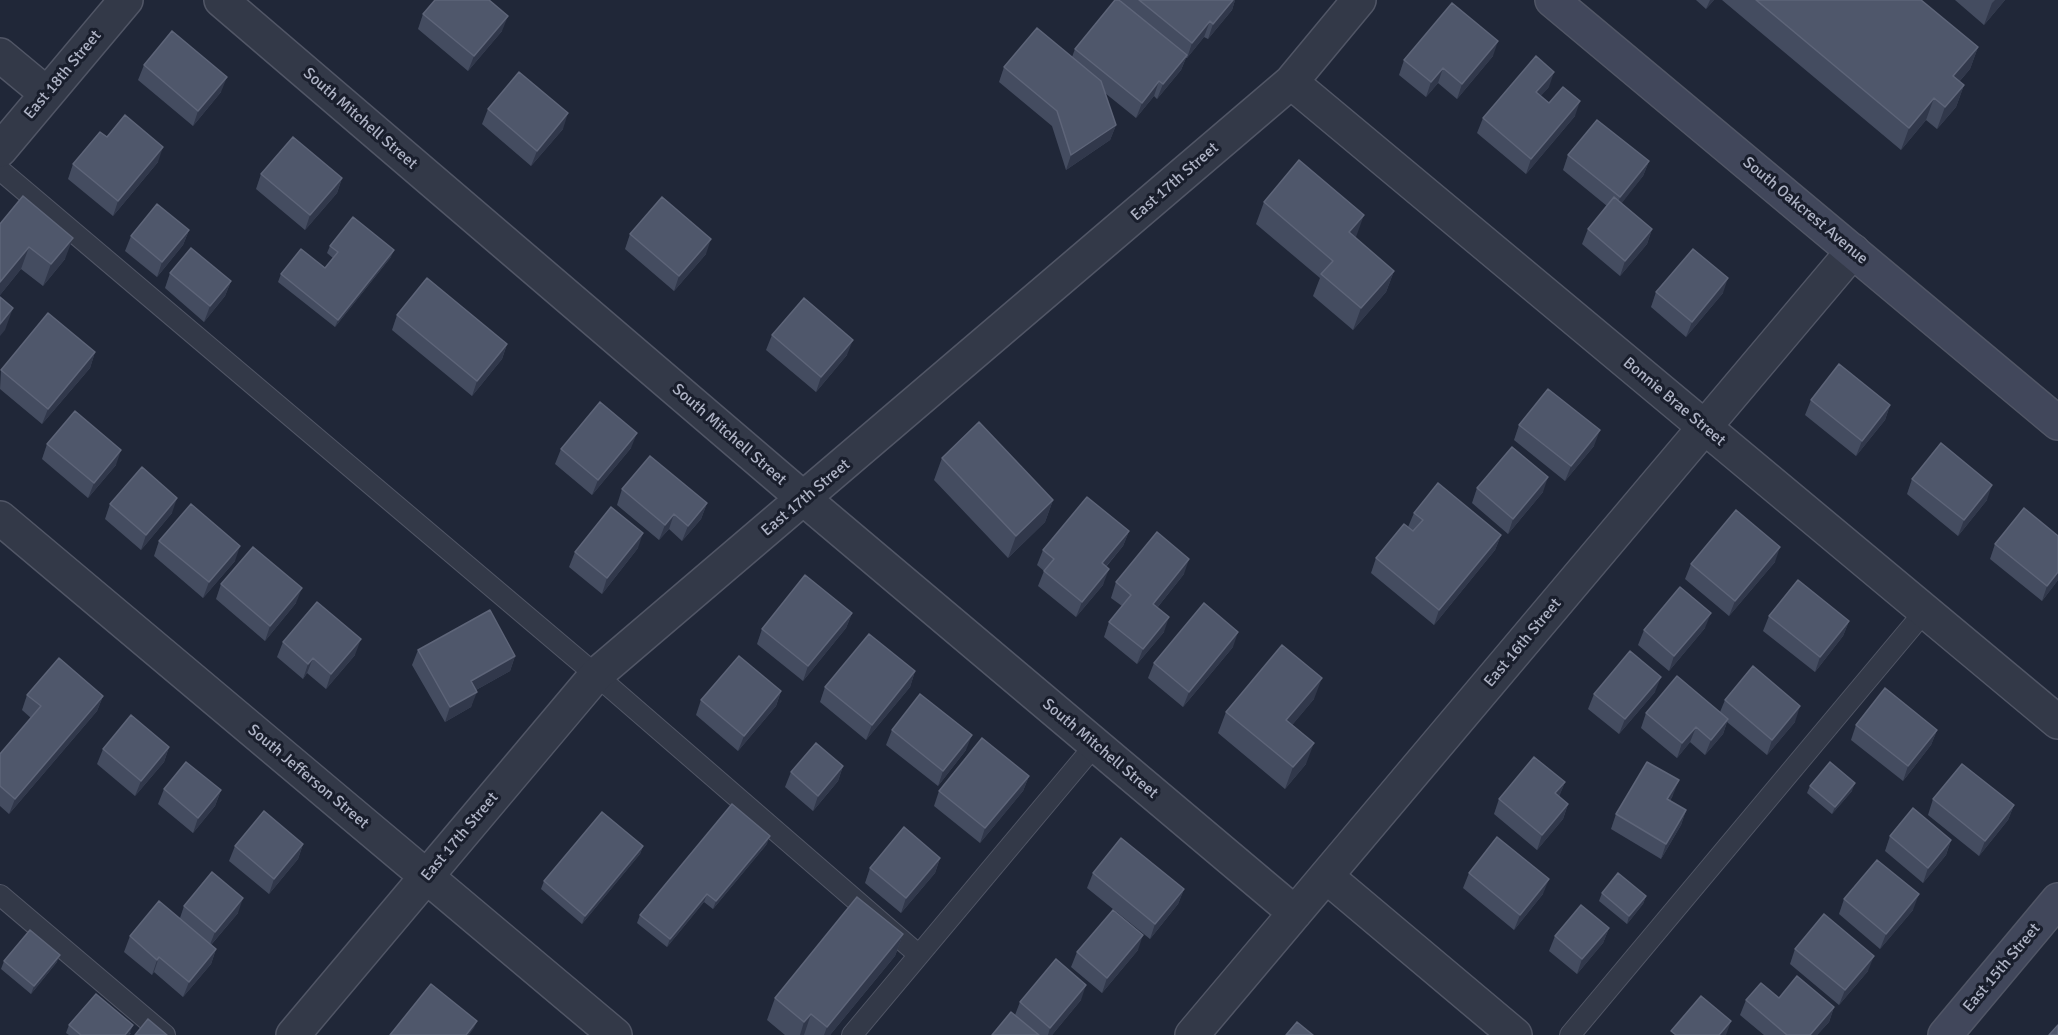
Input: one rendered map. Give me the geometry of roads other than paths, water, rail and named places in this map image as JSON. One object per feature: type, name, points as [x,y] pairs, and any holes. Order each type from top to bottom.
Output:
[{"type":"street","name":"East 18th Street","points":[[0,150],[126,0]]},
{"type":"street","name":"South Mitchell Street","points":[[221,0],[804,499],[1295,914]]},
{"type":"street","name":"East 17th Street","points":[[293,1035],[596,675],[1291,82],[1359,0]]},
{"type":"street","name":"South Oakcrest Avenue","points":[[1552,0],[2058,423]]},
{"type":"street","points":[[0,55],[47,94]]},
{"type":"street","name":"Bonnie Brae Street","points":[[1291,82],[2058,722]]},
{"type":"street","name":"East 16th Street","points":[[1192,1035],[1852,251]]},
{"type":"street","name":"South Jefferson Street","points":[[0,518],[615,1035]]},
{"type":"street","points":[[1326,876],[1515,1035]]},
{"type":"street","name":"East 15th Street","points":[[1945,1035],[2058,900]]},
{"type":"lane","points":[[0,170],[596,675],[919,955]]},
{"type":"lane","points":[[1570,1035],[1925,611]]},
{"type":"lane","points":[[852,1035],[1095,745]]},
{"type":"lane","points":[[0,895],[165,1035]]}]
